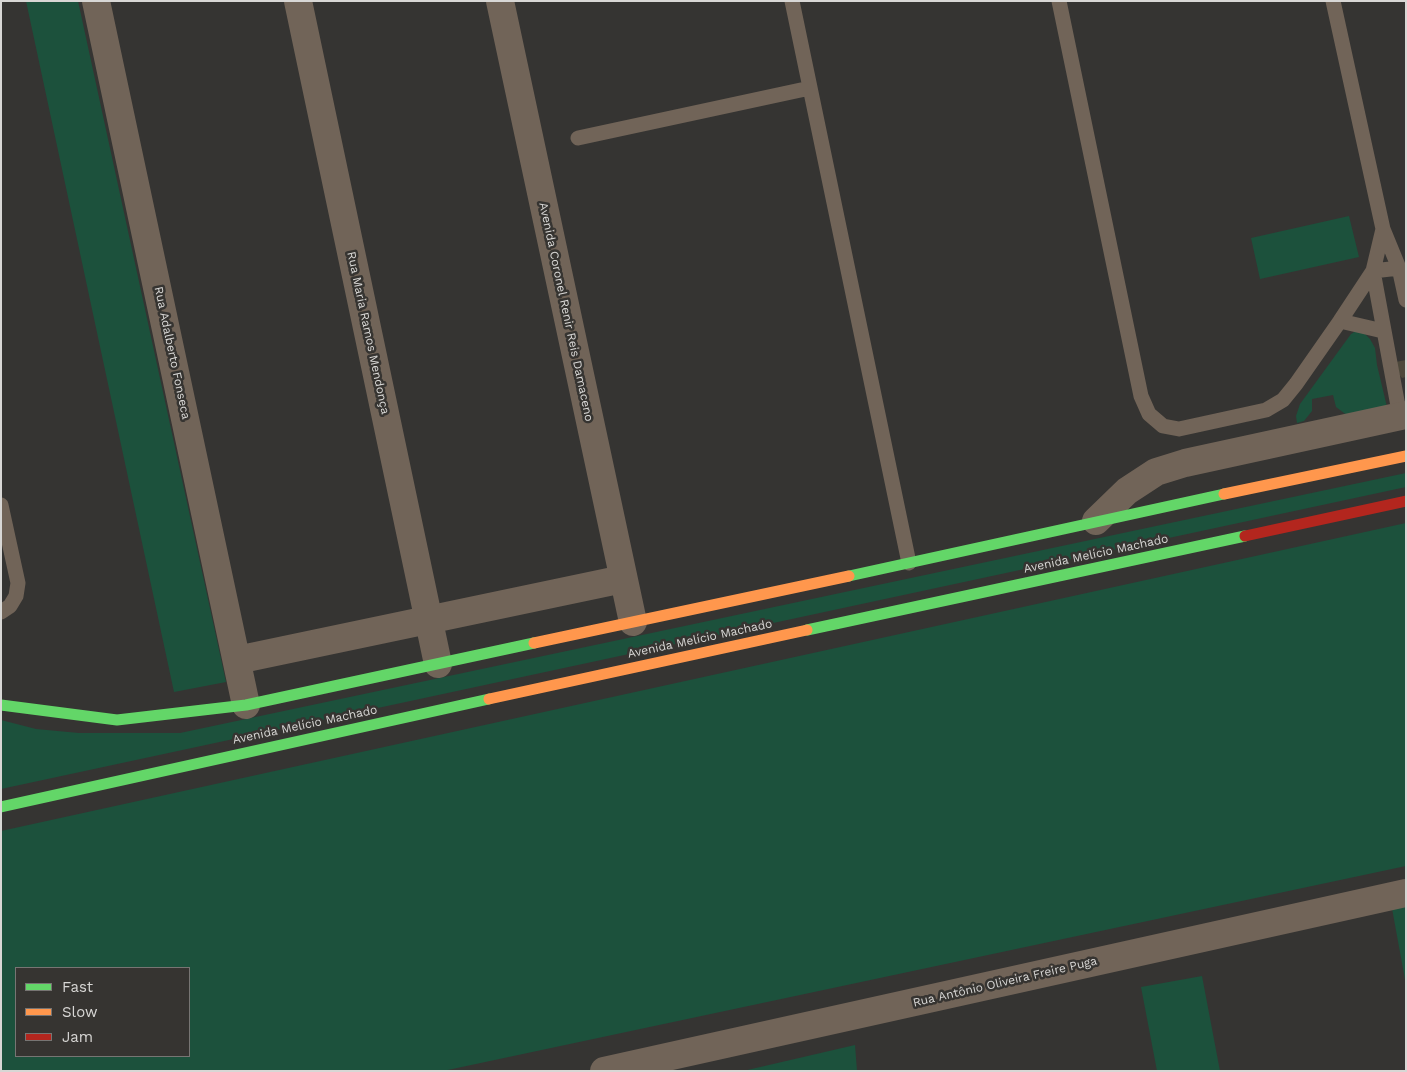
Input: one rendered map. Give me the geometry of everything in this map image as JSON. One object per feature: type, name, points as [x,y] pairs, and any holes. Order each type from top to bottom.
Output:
[{"type":"main road","points":[[1,705],[117,720],[246,705],[1096,521],[1406,456]]},
{"type":"main road","name":"Avenida Melício Machado","points":[[1,807],[296,741],[1406,501]]},
{"type":"street","name":"Rua Adalberto Fonseca","points":[[96,1],[246,705]]},
{"type":"street","name":"Rua Maria Ramos Mendonça","points":[[298,1],[438,664]]},
{"type":"street","name":"Avenida Coronel Renir Reis Damaceno","points":[[500,1],[632,622]]},
{"type":"street","points":[[1096,521],[1127,491],[1156,472],[1185,463],[1403,416]]},
{"type":"street","points":[[237,660],[623,579]]},
{"type":"street","name":"Rua Antônio Oliveira Freire Puga","points":[[604,1071],[1406,893]]},
{"type":"lane","points":[[792,1],[909,563]]},
{"type":"lane","points":[[1059,1],[1139,386],[1149,414],[1163,426],[1179,429],[1266,410],[1283,400],[1340,322],[1372,271],[1384,229]]},
{"type":"lane","points":[[1333,1],[1384,229],[1402,270],[1406,300]]},
{"type":"lane","points":[[578,138],[810,88]]},
{"type":"lane","points":[[1372,271],[1402,270]]},
{"type":"lane","points":[[1372,271],[1383,331],[1403,416]]},
{"type":"lane","points":[[1340,322],[1383,331]]},
{"type":"lane","points":[[1,505],[18,583],[16,596],[10,606],[1,612]]},
{"type":"green space","points":[[26,1],[78,1],[226,682],[174,692]]},
{"type":"green space","points":[[1349,216],[1359,257],[1260,279],[1251,238]]},
{"type":"green space","points":[[1356,331],[1363,332],[1375,348],[1387,407],[1348,416],[1336,407],[1333,395],[1312,399],[1312,411],[1304,421],[1297,423],[1296,416],[1300,404],[1351,334]]},
{"type":"green space","points":[[1406,473],[1406,487],[1,789],[1,720],[36,729],[79,733],[180,733]]},
{"type":"green space","points":[[1406,523],[1406,866],[443,1071],[1,1071],[1,831]]},
{"type":"green space","points":[[1406,901],[1406,985],[1391,903]]},
{"type":"green space","points":[[1202,976],[1220,1071],[1157,1071],[1141,987]]},
{"type":"green space","points":[[855,1045],[857,1071],[743,1071]]},
{"type":"building","points":[[1406,360],[1406,377],[1402,378],[1390,363]]},
{"type":"traffic: fast","points":[[849,576],[1224,494]]},
{"type":"traffic: fast","points":[[807,630],[1245,536]]},
{"type":"traffic: fast","points":[[1,705],[117,720],[246,705],[534,643]]},
{"type":"traffic: fast","points":[[1,807],[489,699]]},
{"type":"traffic: slow","points":[[1224,494],[1406,456]]},
{"type":"traffic: slow","points":[[534,643],[849,576]]},
{"type":"traffic: slow","points":[[489,699],[807,630]]},
{"type":"traffic: jam","points":[[1245,536],[1406,501]]}]
